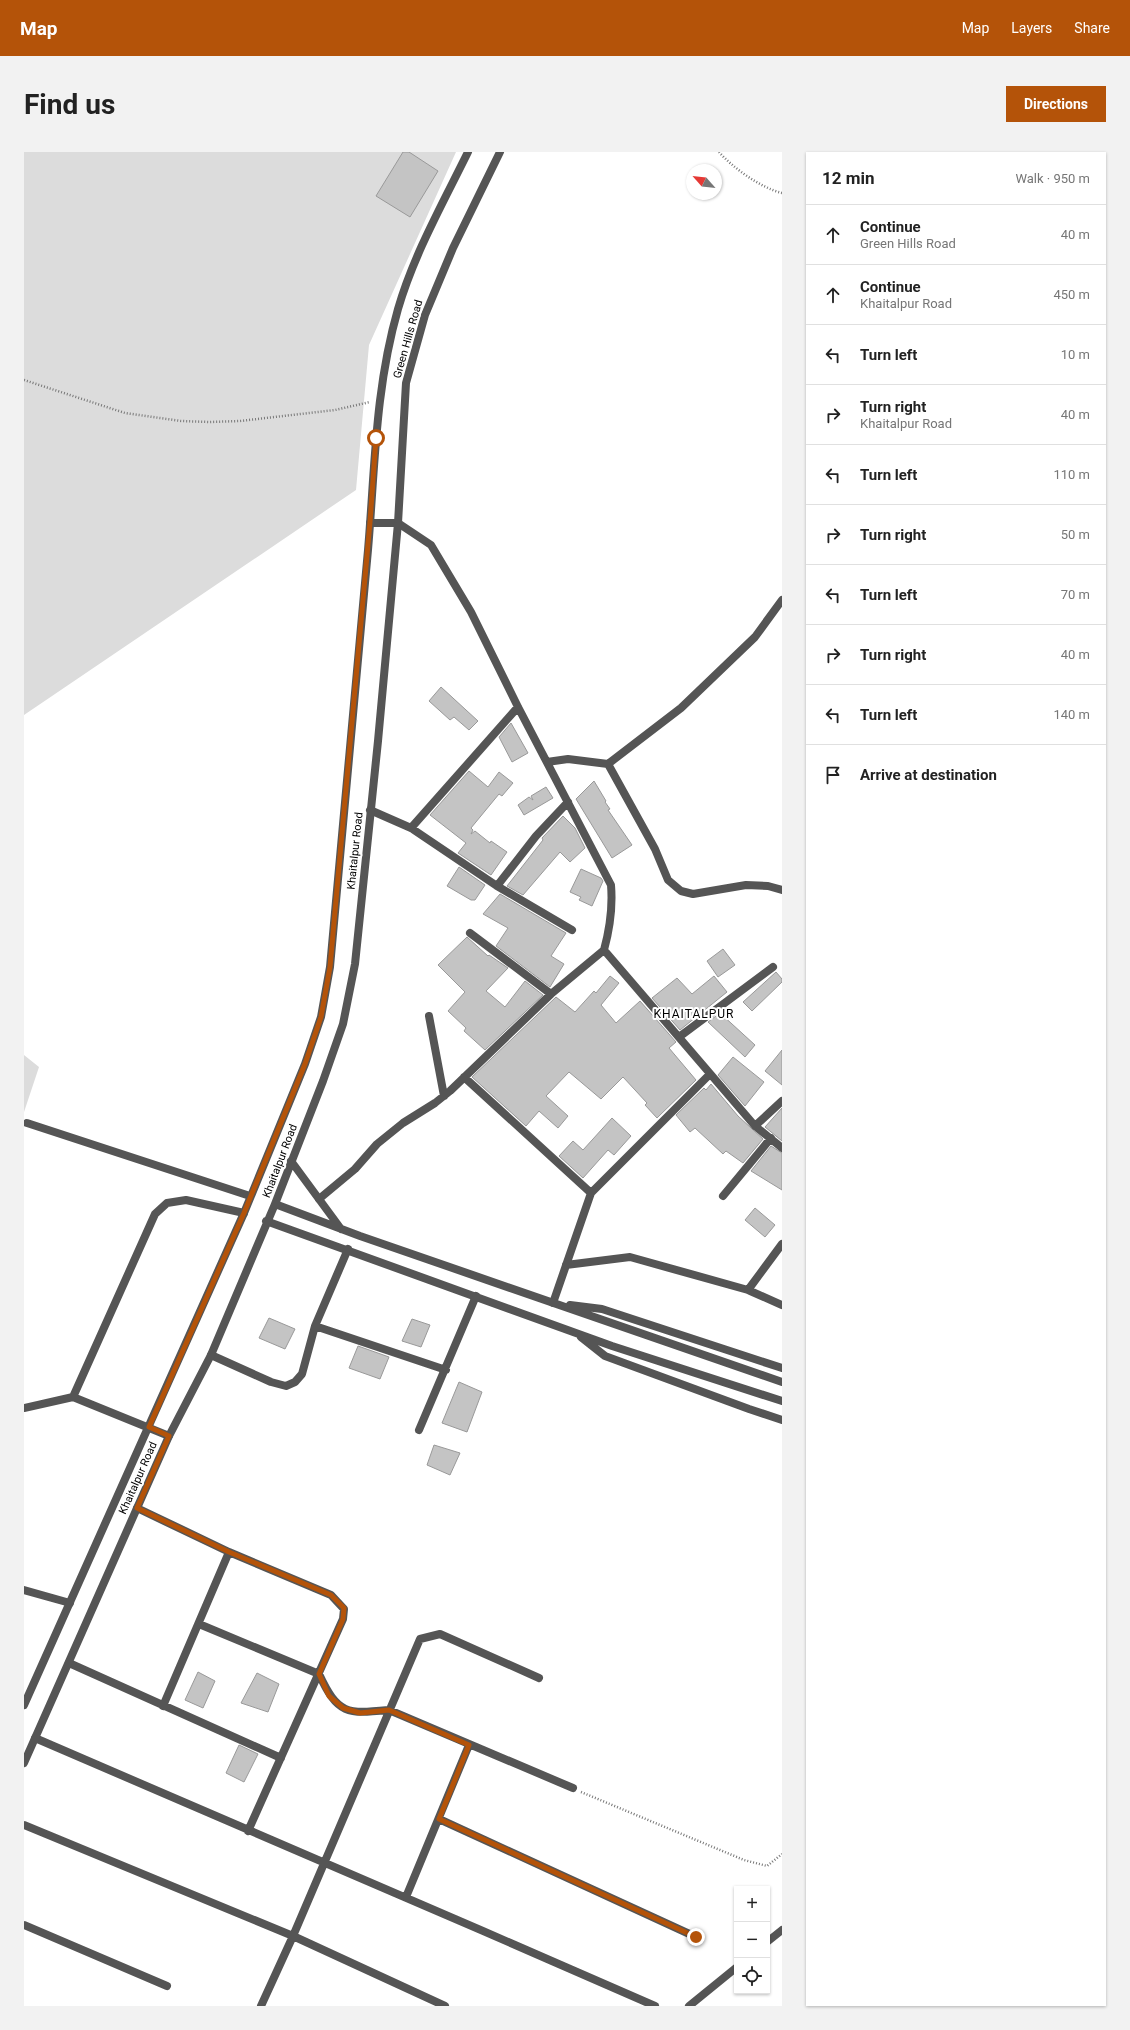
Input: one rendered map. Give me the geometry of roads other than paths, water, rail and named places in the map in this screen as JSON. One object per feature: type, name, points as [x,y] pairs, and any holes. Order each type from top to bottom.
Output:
[{"type":"street","name":"Green Hills Road","points":[[370,522],[381,382],[398,309],[427,236],[468,152]]},
{"type":"street","name":"Green Hills Road","points":[[398,523],[406,383],[425,315],[453,248],[500,152]]},
{"type":"street","points":[[319,1200],[354,1169],[377,1144],[403,1123],[444,1096],[551,994],[604,950],[611,925],[611,885],[518,707],[471,612],[431,545],[398,523],[370,522]]},
{"type":"street","name":"Khaitalpur Road","points":[[24,1705],[244,1213],[305,1064],[321,1017],[331,960],[370,522]]},
{"type":"street","name":"Khaitalpur Road","points":[[24,1763],[169,1436],[211,1355],[266,1221],[275,1204],[343,1024],[355,964],[398,523]]},
{"type":"street","points":[[547,762],[568,759],[608,764],[681,708],[755,637],[782,600]]},
{"type":"street","points":[[411,828],[518,707]]},
{"type":"street","points":[[608,764],[655,849],[668,880],[681,891],[693,894],[746,885],[768,886],[782,890]]},
{"type":"street","points":[[497,886],[536,836],[568,802]]},
{"type":"street","points":[[370,810],[411,828],[497,886],[572,930]]},
{"type":"street","points":[[470,933],[551,994]]},
{"type":"street","points":[[604,950],[754,1126],[782,1148]]},
{"type":"street","points":[[679,1037],[773,967]]},
{"type":"street","points":[[429,1016],[444,1096]]},
{"type":"street","points":[[553,1303],[590,1192],[710,1074]]},
{"type":"street","points":[[464,1077],[590,1192]]},
{"type":"street","points":[[754,1126],[782,1101]]},
{"type":"street","points":[[27,1123],[250,1196]]},
{"type":"street","points":[[723,1196],[771,1138]]},
{"type":"street","points":[[291,1161],[341,1230]]},
{"type":"street","points":[[74,1397],[155,1214],[167,1203],[186,1200],[244,1213]]},
{"type":"street","points":[[275,1204],[341,1230],[782,1382]]},
{"type":"street","points":[[266,1221],[348,1249],[612,1346],[782,1401]]},
{"type":"street","points":[[748,1290],[782,1244]]},
{"type":"street","points":[[211,1355],[271,1382],[286,1386],[295,1382],[302,1374],[315,1326],[348,1249]]},
{"type":"street","points":[[566,1265],[630,1257],[748,1290],[782,1305]]},
{"type":"street","points":[[419,1430],[446,1370],[476,1296]]},
{"type":"street","points":[[553,1303],[602,1309],[782,1368]]},
{"type":"street","points":[[315,1326],[446,1370]]},
{"type":"street","points":[[575,1332],[605,1356],[782,1420]]},
{"type":"street","points":[[24,1408],[74,1397],[169,1436]]},
{"type":"street","points":[[137,1508],[229,1552],[331,1595],[340,1602],[344,1608],[343,1619],[248,1831]]},
{"type":"street","points":[[163,1706],[229,1552]]},
{"type":"street","points":[[24,1590],[70,1603]]},
{"type":"street","points":[[199,1624],[319,1674],[329,1696],[343,1708],[360,1713],[389,1710],[573,1788]]},
{"type":"street","points":[[261,2006],[293,1936],[323,1861],[420,1639],[440,1634],[539,1678]]},
{"type":"street","points":[[69,1663],[281,1758]]},
{"type":"street","points":[[34,1738],[248,1831],[323,1861],[655,2006]]},
{"type":"street","points":[[406,1897],[469,1745]]},
{"type":"street","points":[[439,1819],[696,1937]]},
{"type":"street","points":[[24,1825],[293,1936],[445,2006]]},
{"type":"street","points":[[24,1925],[167,1986]]},
{"type":"street","points":[[770,1940],[782,1930]]},
{"type":"street","points":[[690,2006],[734,1969]]},
{"type":"district","name":"KHAITALPUR","points":[[694,1014]]}]
